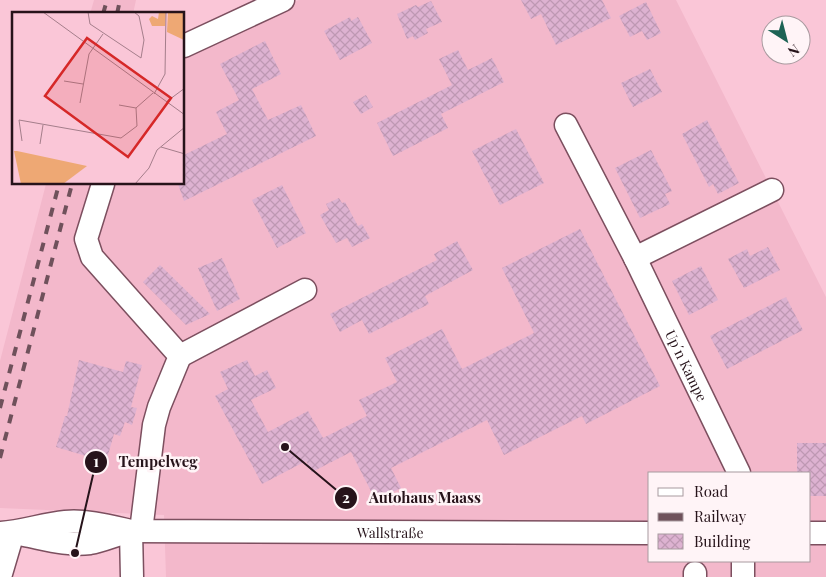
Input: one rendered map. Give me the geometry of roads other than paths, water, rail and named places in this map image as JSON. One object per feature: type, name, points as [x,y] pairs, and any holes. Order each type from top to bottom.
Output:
[{"type":"street","points":[[185,46],[283,0]]},
{"type":"street","name":"Up´n Kampe","points":[[566,125],[635,258],[739,472]]},
{"type":"street","points":[[103,185],[86,239],[92,257],[180,356]]},
{"type":"street","points":[[635,258],[772,190]]},
{"type":"street","points":[[132,577],[136,531],[154,425],[159,407],[180,356],[305,290]]},
{"type":"street","name":"Wallstraße","points":[[7,533],[73,543],[90,543],[136,531],[648,533]]},
{"type":"street","points":[[0,577],[7,533]]},
{"type":"street","points":[[811,533],[826,533]]},
{"type":"street","points":[[743,562],[743,577]]},
{"type":"railway","points":[[104,12],[107,0]]},
{"type":"railway","points":[[117,12],[120,0]]},
{"type":"railway","points":[[0,408],[59,185]]},
{"type":"railway","points":[[0,458],[72,185]]},
{"type":"place","name":"Autohaus Maass","points":[[285,447]]},
{"type":"place","name":"Tempelweg","points":[[75,553]]}]
